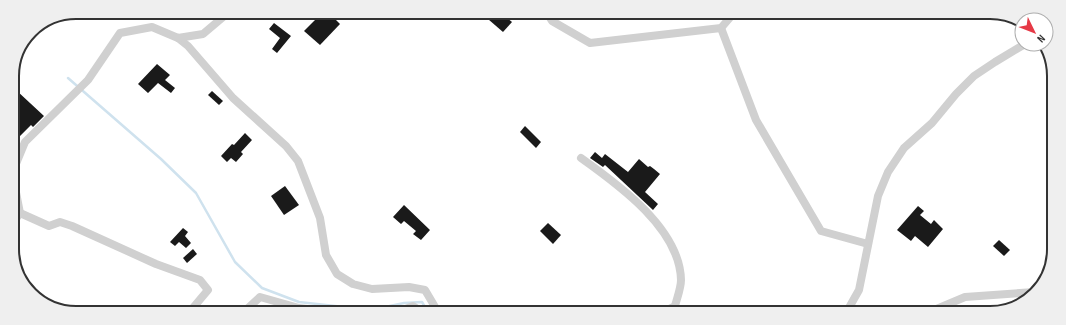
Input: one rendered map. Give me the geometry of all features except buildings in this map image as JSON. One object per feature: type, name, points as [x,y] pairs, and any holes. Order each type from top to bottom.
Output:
[{"type":"street","points":[[178,38],[203,34],[221,19]]},
{"type":"street","points":[[551,19],[590,44],[722,28],[729,19]]},
{"type":"street","points":[[19,156],[25,142],[88,80],[120,33],[152,27],[178,38],[188,46],[233,98],[286,146],[298,161],[320,218],[326,254],[338,274],[353,284],[372,290],[409,288],[425,290],[435,306]]},
{"type":"street","points":[[722,28],[756,120],[821,231],[868,244]]},
{"type":"street","points":[[850,306],[860,290],[878,196],[888,172],[904,148],[932,123],[956,94],[974,76],[1014,51]]},
{"type":"street","points":[[582,158],[608,177],[656,220],[674,247],[681,280],[675,306]]},
{"type":"street","points":[[19,208],[20,213],[48,226],[60,222],[72,226],[156,264],[200,280],[208,290],[195,306]]},
{"type":"street","points":[[944,306],[965,297],[1026,293]]},
{"type":"street","points":[[250,306],[260,297],[291,306]]},
{"type":"waterway","points":[[68,78],[161,159],[196,193],[235,262],[262,288],[299,302],[335,306]]},
{"type":"waterway","points":[[390,306],[404,303],[422,302],[424,306]]}]
